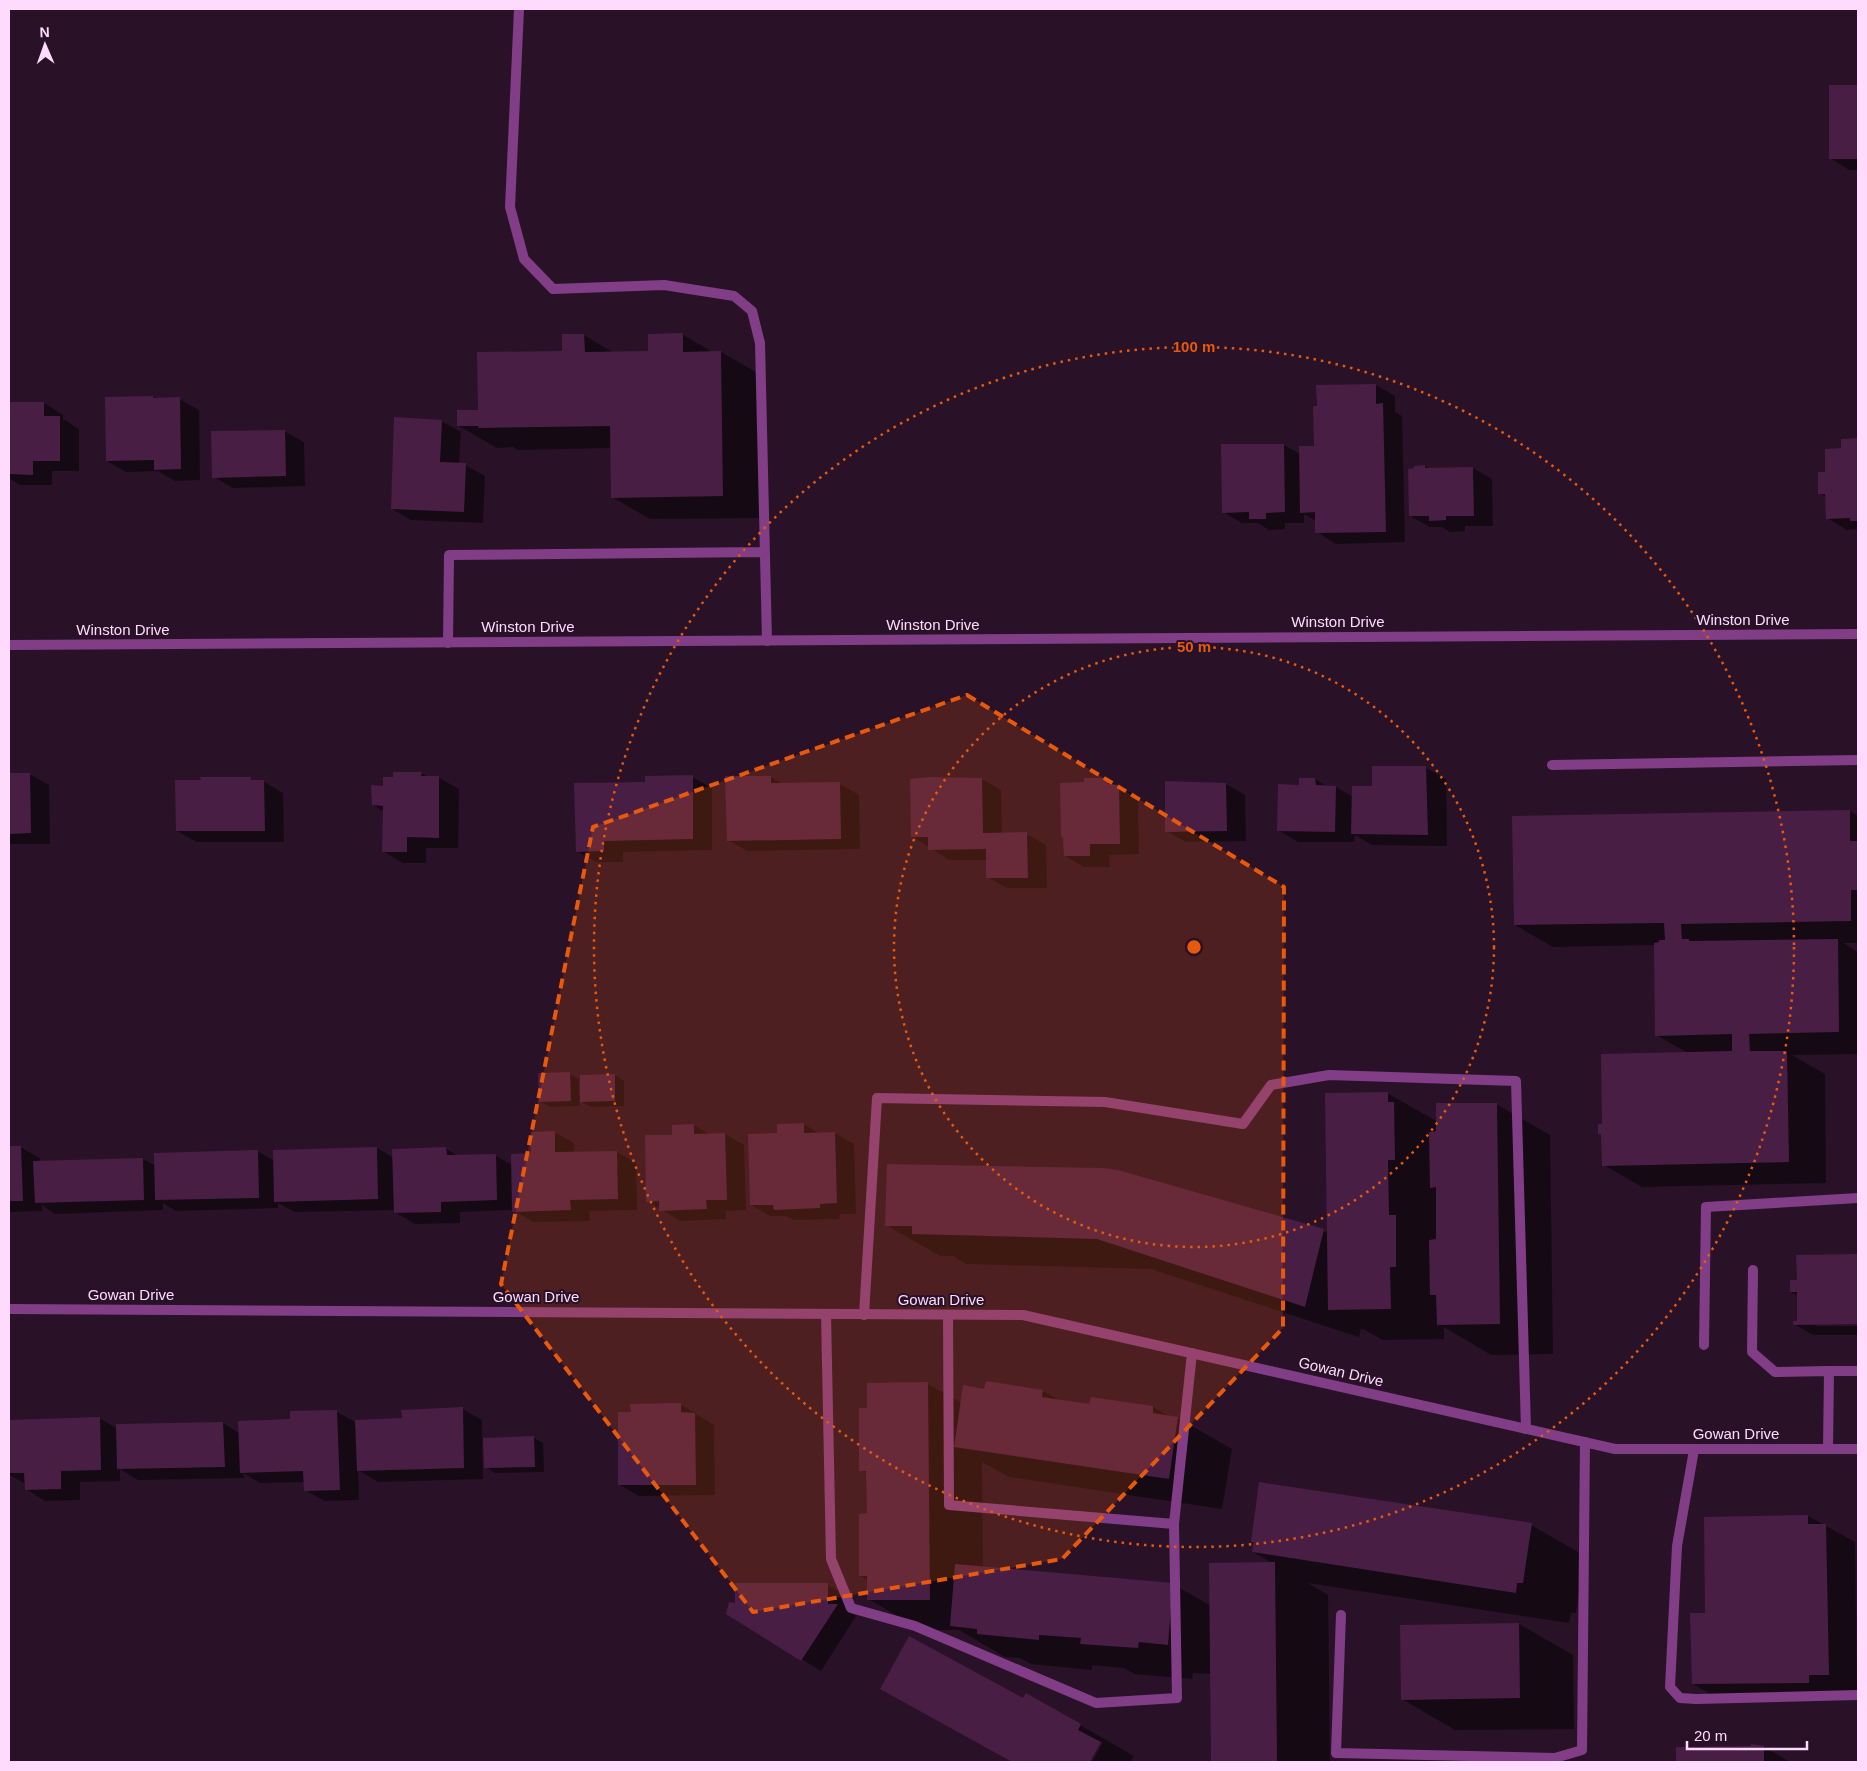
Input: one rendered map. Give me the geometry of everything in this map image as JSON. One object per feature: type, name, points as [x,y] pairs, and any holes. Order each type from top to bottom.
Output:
[{"type":"street","points":[[519,9],[510,206],[524,259],[553,289],[664,285],[734,296],[752,311],[760,343],[767,641]]},
{"type":"street","points":[[448,643],[449,555],[765,552]]},
{"type":"street","name":"Winston Drive","points":[[9,645],[1858,634]]},
{"type":"street","points":[[1552,766],[1858,760]]},
{"type":"street","points":[[864,1315],[877,1098],[1105,1102],[1243,1124],[1271,1085],[1329,1075],[1516,1081],[1526,1429]]},
{"type":"street","points":[[1704,1345],[1706,1207],[1858,1198]]},
{"type":"street","points":[[1753,1270],[1752,1352],[1775,1372],[1858,1371]]},
{"type":"street","name":"Gowan Drive","points":[[9,1309],[1023,1315],[1615,1448],[1694,1450],[1858,1449]]},
{"type":"street","points":[[826,1314],[831,1559],[851,1608],[915,1626],[1096,1703],[1177,1698],[1174,1524],[1192,1353]]},
{"type":"street","points":[[948,1315],[949,1505],[1174,1524]]},
{"type":"street","points":[[1828,1449],[1829,1371]]},
{"type":"street","points":[[1341,1615],[1336,1753],[1555,1758],[1582,1750],[1585,1442]]},
{"type":"street","points":[[1694,1450],[1677,1546],[1670,1686],[1680,1698],[1696,1699],[1858,1695]]},
{"type":"highlighted area","points":[[967,695],[1284,887],[1283,1328],[1062,1559],[753,1612],[501,1284],[593,827]]},
{"type":"building","points":[[1829,85],[1858,85],[1858,159],[1829,159]]},
{"type":"building","points":[[683,333],[683,352],[721,351],[723,496],[611,498],[610,426],[478,428],[479,426],[457,426],[457,410],[478,410],[477,352],[562,351],[562,334],[584,334],[585,352],[648,351],[648,334]]},
{"type":"building","points":[[1376,384],[1376,404],[1383,403],[1386,532],[1315,533],[1315,512],[1300,513],[1299,446],[1314,446],[1313,406],[1317,406],[1316,385]]},
{"type":"building","points":[[153,396],[153,398],[180,397],[181,469],[154,470],[154,460],[106,461],[105,397]]},
{"type":"building","points":[[9,402],[44,402],[44,416],[60,416],[60,461],[33,461],[33,475],[9,474]]},
{"type":"building","points":[[394,417],[442,420],[440,462],[466,463],[464,512],[391,509]]},
{"type":"building","points":[[285,430],[286,476],[212,478],[211,431]]},
{"type":"building","points":[[1858,438],[1858,521],[1850,521],[1850,518],[1826,519],[1825,494],[1818,494],[1818,472],[1825,472],[1825,449],[1841,448],[1841,439]]},
{"type":"building","points":[[1221,444],[1284,444],[1285,512],[1266,513],[1266,519],[1249,519],[1249,512],[1222,513]]},
{"type":"building","points":[[1425,465],[1425,468],[1473,467],[1474,516],[1446,516],[1446,520],[1429,521],[1429,516],[1409,516],[1408,469],[1414,468],[1414,466]]},
{"type":"building","points":[[1372,766],[1426,766],[1428,835],[1351,834],[1352,786],[1372,786]]},
{"type":"building","points":[[393,772],[422,772],[421,776],[439,776],[439,838],[407,837],[407,852],[382,852],[383,806],[372,805],[371,785],[383,786],[383,777],[393,777]]},
{"type":"building","points":[[9,773],[30,773],[31,833],[9,834]]},
{"type":"building","points":[[693,775],[693,839],[604,841],[604,851],[576,852],[574,783],[645,782],[645,776]]},
{"type":"building","points":[[725,776],[771,776],[771,783],[840,782],[841,839],[727,841]]},
{"type":"building","points":[[200,777],[251,777],[251,780],[264,780],[265,831],[176,831],[175,780],[201,780]]},
{"type":"building","points":[[930,777],[982,778],[983,833],[1027,832],[1028,878],[986,878],[986,849],[928,850],[928,837],[911,837],[910,779]]},
{"type":"building","points":[[1084,778],[1108,778],[1108,784],[1119,785],[1120,844],[1090,844],[1090,856],[1064,856],[1063,838],[1061,837],[1060,783],[1084,782]]},
{"type":"building","points":[[1299,778],[1315,778],[1316,785],[1336,786],[1335,832],[1277,831],[1278,784],[1299,785]]},
{"type":"building","points":[[1165,781],[1226,783],[1227,831],[1165,832]]},
{"type":"building","points":[[1850,810],[1850,841],[1858,841],[1858,890],[1851,890],[1851,921],[1681,924],[1682,939],[1689,939],[1689,941],[1838,939],[1839,1032],[1749,1034],[1750,1051],[1787,1051],[1789,1162],[1602,1166],[1601,1134],[1598,1134],[1598,1124],[1602,1124],[1601,1054],[1732,1051],[1732,1034],[1655,1036],[1654,943],[1659,942],[1659,940],[1665,940],[1664,923],[1514,925],[1512,816]]},
{"type":"building","points":[[570,1072],[571,1101],[539,1102],[538,1073]]},
{"type":"building","points":[[615,1074],[615,1101],[580,1102],[580,1075]]},
{"type":"building","points":[[1388,1092],[1388,1102],[1394,1102],[1395,1160],[1388,1160],[1389,1215],[1396,1215],[1396,1267],[1390,1267],[1391,1309],[1328,1310],[1325,1093]]},
{"type":"building","points":[[1436,1103],[1497,1103],[1500,1324],[1437,1325],[1436,1295],[1430,1295],[1429,1240],[1436,1239],[1436,1187],[1430,1188],[1429,1132],[1436,1131]]},
{"type":"building","points":[[804,1123],[804,1133],[835,1132],[837,1203],[820,1204],[820,1208],[774,1210],[773,1205],[750,1205],[748,1134],[777,1133],[777,1124]]},
{"type":"building","points":[[694,1124],[694,1134],[725,1133],[727,1200],[706,1200],[707,1209],[659,1211],[659,1201],[646,1202],[645,1135],[672,1135],[672,1125]]},
{"type":"building","points":[[555,1131],[555,1152],[617,1151],[618,1199],[570,1200],[571,1210],[512,1212],[511,1154],[531,1153],[531,1132]]},
{"type":"building","points":[[9,1146],[21,1146],[23,1201],[9,1201]]},
{"type":"building","points":[[377,1147],[378,1199],[274,1202],[273,1150]]},
{"type":"building","points":[[446,1147],[447,1155],[496,1154],[497,1200],[441,1202],[441,1212],[394,1213],[392,1149]]},
{"type":"building","points":[[258,1150],[259,1198],[155,1200],[154,1153]]},
{"type":"building","points":[[143,1158],[144,1200],[35,1203],[33,1161]]},
{"type":"building","points":[[887,1164],[1103,1168],[1118,1170],[1324,1229],[1305,1307],[1097,1239],[912,1234],[912,1226],[885,1226]]},
{"type":"building","points":[[1858,1254],[1858,1324],[1793,1325],[1793,1321],[1797,1321],[1797,1292],[1790,1292],[1790,1280],[1797,1280],[1796,1255]]},
{"type":"building","points":[[986,1381],[1043,1390],[1042,1397],[1089,1404],[1091,1397],[1153,1406],[1153,1413],[1178,1417],[1169,1479],[954,1447],[963,1385],[984,1389]]},
{"type":"building","points":[[928,1382],[930,1600],[867,1600],[867,1576],[859,1576],[859,1514],[867,1513],[866,1471],[859,1471],[859,1408],[867,1408],[867,1383]]},
{"type":"building","points":[[681,1403],[681,1412],[695,1413],[696,1485],[618,1485],[618,1412],[631,1412],[630,1404]]},
{"type":"building","points":[[463,1407],[464,1468],[357,1471],[355,1420],[402,1418],[401,1410]]},
{"type":"building","points":[[337,1410],[340,1490],[304,1491],[303,1471],[240,1473],[238,1421],[290,1419],[290,1411]]},
{"type":"building","points":[[100,1417],[101,1470],[61,1471],[61,1489],[25,1490],[24,1473],[9,1473],[9,1420]]},
{"type":"building","points":[[223,1422],[225,1467],[117,1469],[116,1424]]},
{"type":"building","points":[[534,1436],[535,1467],[484,1468],[483,1438]]},
{"type":"building","points":[[1259,1482],[1532,1523],[1523,1583],[1517,1583],[1516,1593],[1252,1552],[1254,1542],[1251,1542]]},
{"type":"building","points":[[1808,1515],[1808,1524],[1826,1524],[1829,1675],[1809,1675],[1809,1683],[1692,1684],[1690,1613],[1705,1613],[1704,1517]]},
{"type":"building","points":[[1275,1562],[1277,1762],[1211,1762],[1209,1563]]},
{"type":"building","points":[[955,1564],[1173,1583],[1168,1645],[1139,1642],[1138,1648],[1080,1644],[1081,1638],[1039,1635],[1039,1640],[977,1634],[977,1629],[950,1626]]},
{"type":"building","points":[[735,1583],[828,1583],[828,1604],[838,1604],[801,1661],[726,1614],[729,1602],[735,1603]]},
{"type":"building","points":[[1519,1623],[1520,1698],[1401,1700],[1400,1625]]},
{"type":"building","points":[[909,1636],[1023,1698],[1026,1693],[1081,1724],[1078,1730],[1101,1742],[1090,1762],[1012,1762],[880,1689]]},
{"type":"building","points":[[1751,1744],[1764,1746],[1764,1762],[1676,1762],[1676,1747],[1751,1746]]}]
